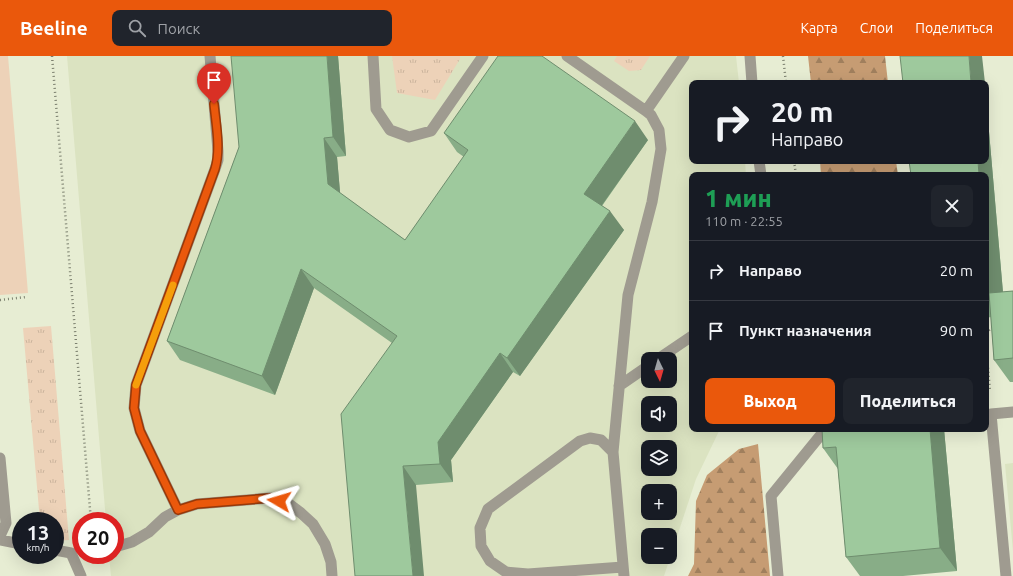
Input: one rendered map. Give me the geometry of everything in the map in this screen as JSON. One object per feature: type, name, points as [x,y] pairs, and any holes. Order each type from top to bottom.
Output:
[{"type":"lane","points":[[178,510],[140,431],[134,408],[136,385],[218,160],[210,56]]},
{"type":"lane","points":[[372,56],[376,110],[390,130],[409,137],[431,131],[483,56]]},
{"type":"lane","points":[[568,56],[651,115],[659,130],[661,149],[652,202],[628,295],[612,452],[624,572],[528,574],[506,572],[490,561],[481,546],[480,528],[488,509],[580,440],[590,438],[601,440],[612,452]]},
{"type":"lane","points":[[646,111],[684,56]]},
{"type":"lane","points":[[750,56],[752,80]]},
{"type":"lane","points":[[668,352],[689,338]]},
{"type":"lane","points":[[619,386],[641,371]]},
{"type":"lane","points":[[1006,576],[991,414],[1013,412]]},
{"type":"lane","points":[[778,576],[771,496],[823,432]]},
{"type":"lane","points":[[0,458],[6,523],[0,536]]},
{"type":"lane","points":[[124,544],[132,542],[149,532],[165,517],[178,510],[197,504],[270,498],[289,504],[313,524],[325,544],[331,562],[332,576]]},
{"type":"lane","points":[[0,540],[12,542]]},
{"type":"lane","points":[[78,564],[81,576]]},
{"type":"path","points":[[52,56],[90,512]]},
{"type":"path","points":[[783,56],[786,80]]},
{"type":"path","points":[[0,300],[26,297]]},
{"type":"path","points":[[989,330],[997,322]]},
{"type":"path","points":[[989,386],[991,414]]},
{"type":"shaded area","points":[[67,56],[736,56],[739,80],[689,80],[689,164],[745,164],[746,172],[689,172],[689,432],[719,432],[696,479],[677,537],[677,528],[641,528],[641,564],[668,564],[664,576],[111,576],[110,564],[124,564],[124,512],[105,512]]},
{"type":"shaded area","points":[[1013,463],[1013,551],[1005,464]]},
{"type":"green space","points":[[0,56],[8,56],[28,293],[0,295]]},
{"type":"green space","points":[[392,56],[460,56],[460,59],[435,100],[397,93]]},
{"type":"green space","points":[[617,56],[650,56],[641,70],[629,71],[614,61]]},
{"type":"green space","points":[[808,56],[885,56],[888,80],[811,80]]},
{"type":"green space","points":[[820,164],[896,164],[898,172],[821,172]]},
{"type":"green space","points":[[51,326],[69,540],[64,540],[64,512],[39,512],[23,328]]},
{"type":"green space","points":[[758,444],[770,576],[688,576],[694,564],[696,501],[707,475],[739,449]]},
{"type":"building","points":[[231,56],[327,56],[333,137],[324,138],[328,184],[405,240],[468,150],[444,133],[498,56],[542,56],[635,121],[584,194],[610,211],[507,358],[500,353],[438,442],[440,464],[403,466],[413,576],[355,576],[341,414],[397,336],[301,269],[262,376],[167,341],[239,147]]},
{"type":"building","points":[[900,56],[969,56],[971,80],[903,80]]},
{"type":"building","points":[[909,164],[978,164],[979,172],[911,172]]},
{"type":"building","points":[[1013,291],[1013,358],[994,360],[989,293]]},
{"type":"building","points":[[822,432],[930,432],[940,548],[846,557],[836,447],[823,448]]},
{"type":"slow traffic","points":[[136,385],[173,285]]},
{"type":"route","points":[[214,104],[218,160],[136,385],[134,408],[140,431],[178,510],[197,504],[270,498],[279,501]]}]
